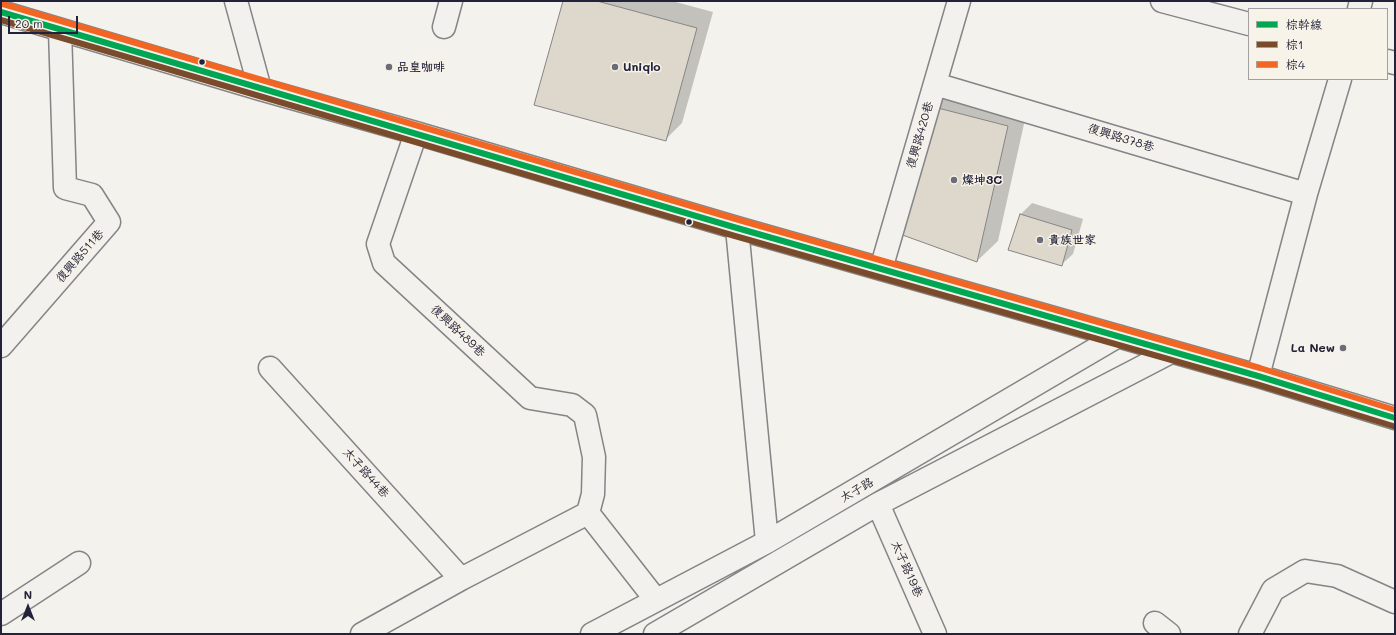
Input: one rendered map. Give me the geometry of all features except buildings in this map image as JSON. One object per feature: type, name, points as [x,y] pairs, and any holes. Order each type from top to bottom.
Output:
[{"type":"street","points":[[236,1],[260,90]]},
{"type":"street","points":[[444,27],[451,1]]},
{"type":"street","name":"復興路420巷","points":[[882,269],[959,1]]},
{"type":"street","points":[[1162,1],[1248,24]]},
{"type":"street","points":[[1,12],[260,90],[416,133],[737,228],[1258,376],[1395,418]]},
{"type":"street","name":"復興路511巷","points":[[1,346],[109,222],[92,195],[65,188],[60,30]]},
{"type":"street","points":[[1258,376],[1306,194],[1340,80]]},
{"type":"street","name":"復興路378巷","points":[[935,84],[1306,194]]},
{"type":"street","name":"復興路489巷","points":[[416,133],[378,244],[384,263],[530,398],[572,405],[585,415],[594,457],[590,503]]},
{"type":"street","points":[[737,228],[768,542]]},
{"type":"street","name":"太子路","points":[[592,634],[768,542],[1118,336]]},
{"type":"street","name":"太子路","points":[[659,633],[878,504],[1171,352]]},
{"type":"street","name":"太子路44巷","points":[[270,368],[461,579]]},
{"type":"street","points":[[362,634],[461,579],[590,503],[656,600]]},
{"type":"street","name":"太子路19巷","points":[[878,504],[935,634]]},
{"type":"street","points":[[1,614],[79,563]]},
{"type":"street","points":[[1250,634],[1274,590],[1306,571],[1337,576],[1395,602]]},
{"type":"transit line","name":"棕4","points":[[3,4],[739,220],[1260,368],[1395,410]]},
{"type":"transit line","name":"棕幹線","points":[[1,12],[737,228],[1258,376],[1395,418]]},
{"type":"transit line","name":"棕1","points":[[1,20],[735,236],[1256,384],[1393,426]]},
{"type":"place","name":"品皇咖啡","points":[[389,67]]},
{"type":"place","name":"Uniqlo","points":[[615,67]]},
{"type":"place","name":"燦坤3C","points":[[954,180]]},
{"type":"place","name":"貴族世家","points":[[1040,240]]},
{"type":"place","name":"La New","points":[[1343,348]]}]
